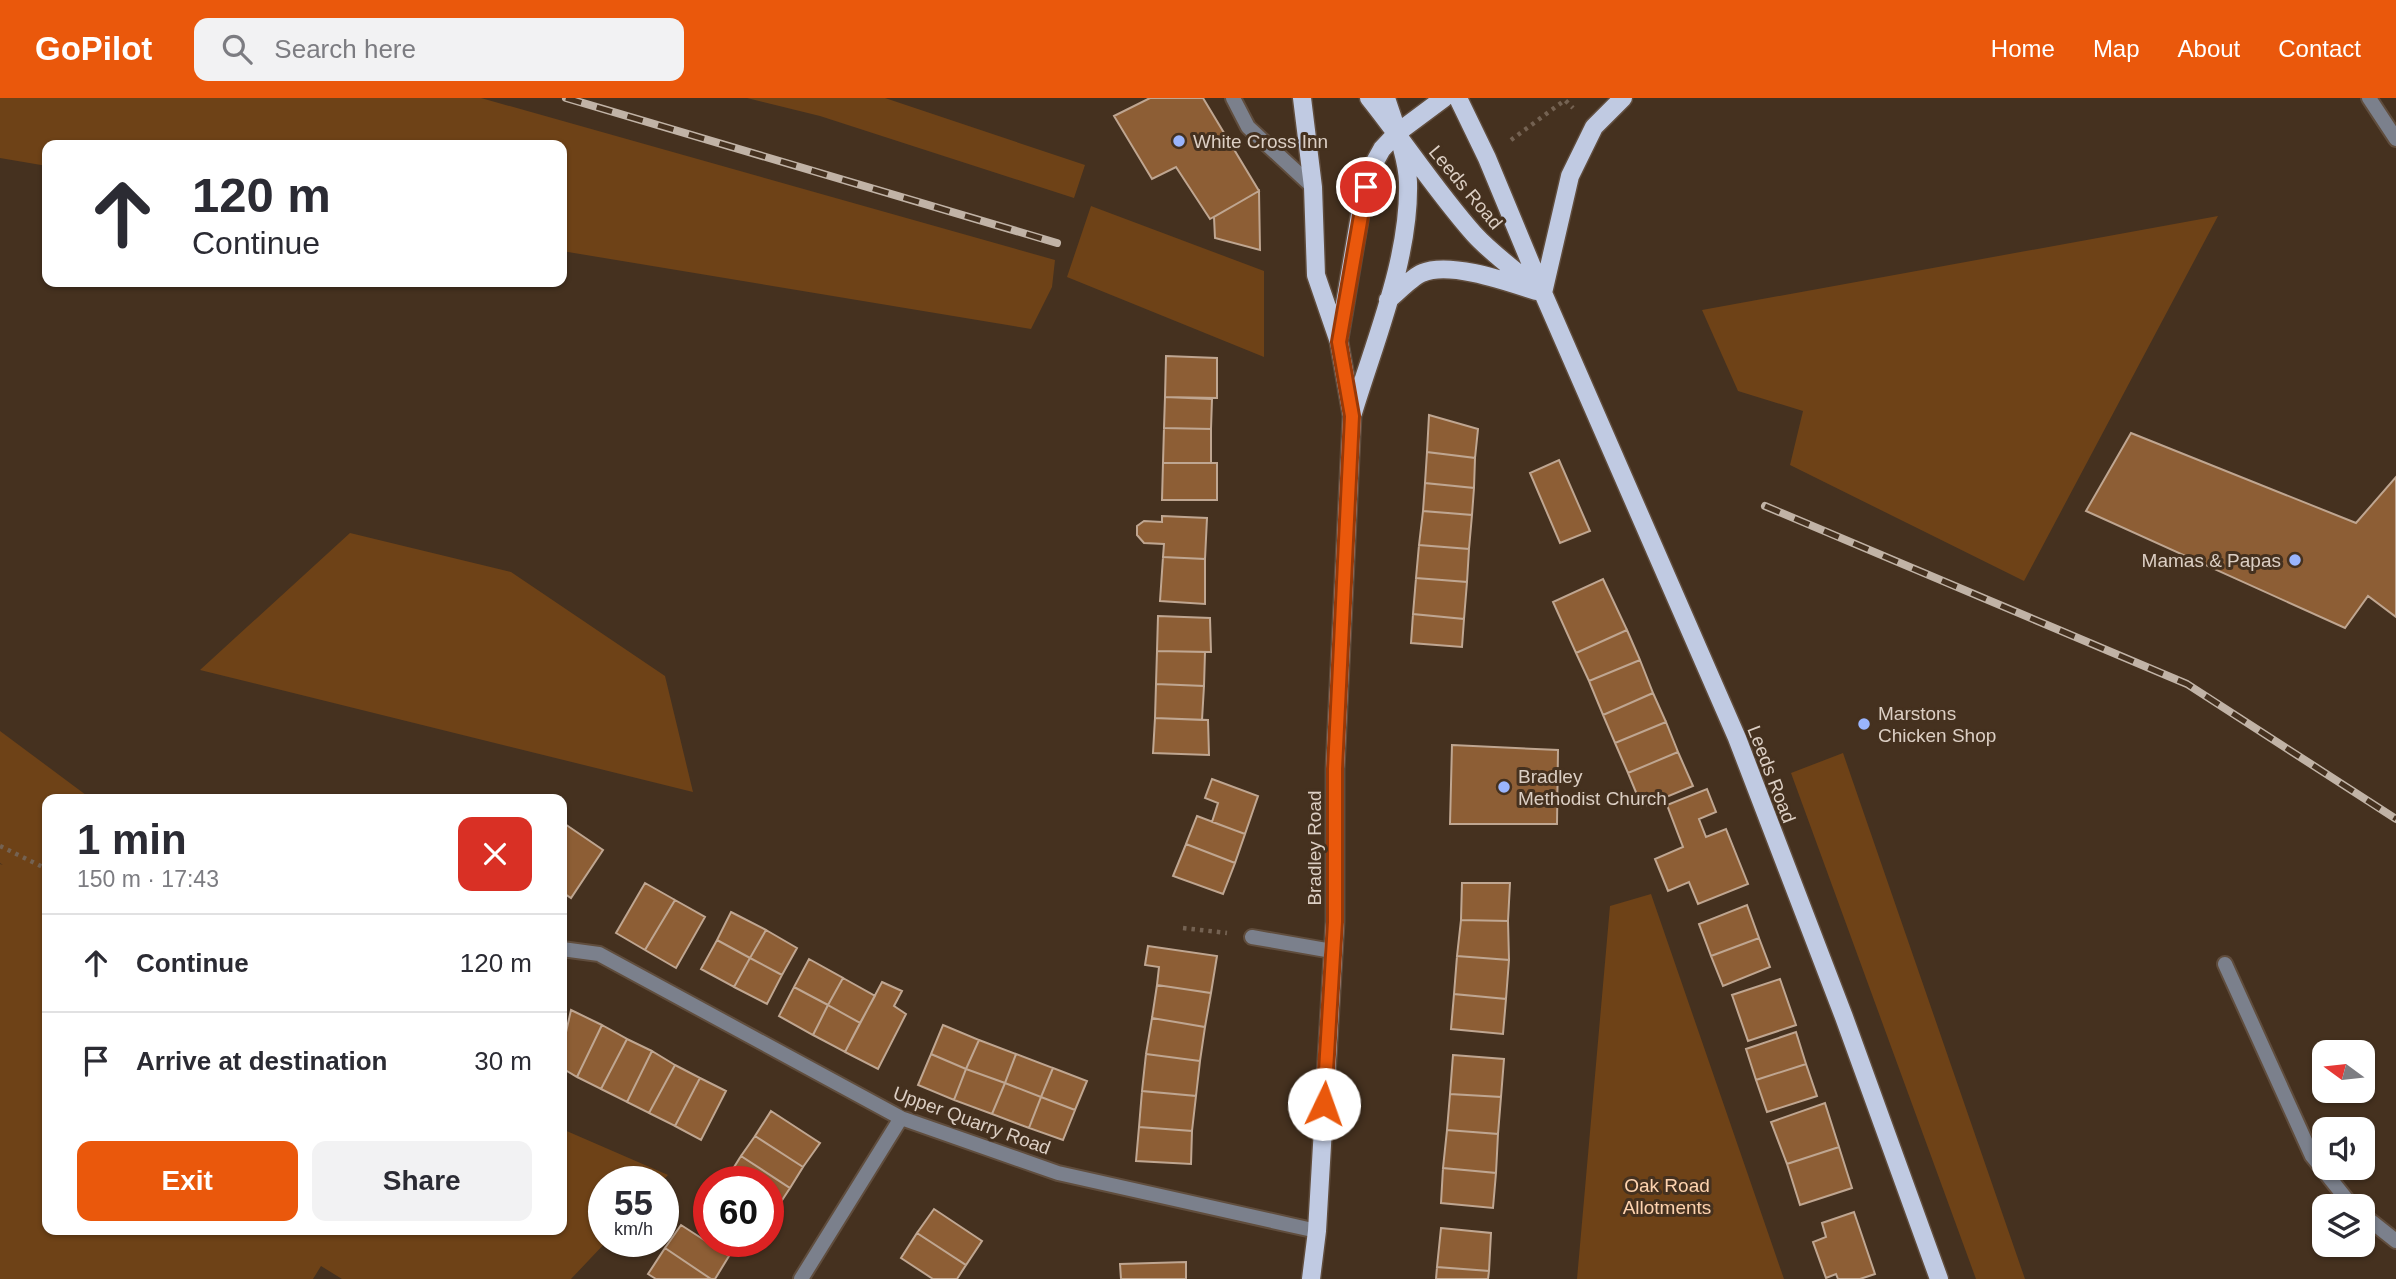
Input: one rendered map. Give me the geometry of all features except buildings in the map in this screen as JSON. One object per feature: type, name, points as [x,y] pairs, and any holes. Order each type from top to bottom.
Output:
[{"type":"main road","name":"Bradley Road","points":[[1303,98],[1313,187],[1316,275],[1339,342],[1352,416],[1335,769],[1335,922],[1317,1231],[1311,1279]]},
{"type":"main road","name":"Leeds Road","points":[[1369,98],[1397,132],[1427,178],[1476,237],[1542,293]]},
{"type":"main road","name":"Bradley Road","points":[[1352,416],[1388,300],[1406,229],[1408,179],[1386,98]]},
{"type":"main road","points":[[1339,342],[1362,203],[1372,167],[1382,149],[1397,132],[1444,98]]},
{"type":"main road","name":"Leeds Road","points":[[1458,98],[1487,158],[1542,293],[1737,738],[1844,1017],[1939,1279]]},
{"type":"main road","points":[[1388,300],[1422,272],[1448,270],[1477,273],[1542,293],[1570,176],[1594,127],[1623,98]]},
{"type":"street","points":[[1233,98],[1248,127],[1313,187]]},
{"type":"street","points":[[2369,98],[2396,139]]},
{"type":"street","points":[[1252,937],[1332,951]]},
{"type":"street","name":"Upper Quarry Road","points":[[567,950],[599,954],[901,1118],[1058,1173],[1317,1231]]},
{"type":"street","points":[[2225,964],[2312,1156],[2342,1194]]},
{"type":"street","points":[[801,1279],[901,1118]]},
{"type":"street","points":[[2375,1224],[2396,1241]]},
{"type":"path","points":[[0,846],[42,867]]},
{"type":"path","points":[[1183,928],[1252,937]]},
{"type":"green space","points":[[0,98],[481,98],[1055,260],[1052,287],[1031,329],[567,252],[567,140],[42,140],[42,165],[0,158]]},
{"type":"green space","points":[[747,98],[885,98],[1085,165],[1074,198],[820,116]]},
{"type":"green space","points":[[1091,206],[1264,271],[1264,357],[1067,277]]},
{"type":"green space","points":[[2218,216],[2024,581],[1790,465],[1803,411],[1738,391],[1702,310]]},
{"type":"green space","points":[[350,533],[511,572],[665,676],[693,792],[200,670]]},
{"type":"green space","points":[[0,731],[85,794],[42,794],[42,1235],[567,1235],[567,1131],[647,1166],[588,1166],[588,1257],[592,1257],[571,1279],[342,1279],[321,1266],[313,1279],[0,1279],[0,864],[3,865],[0,863]]},
{"type":"green space","points":[[1843,753],[2025,1279],[1976,1279],[1791,773]]},
{"type":"green space","name":"Oak Road Allotments","points":[[1651,894],[1784,1279],[1577,1279],[1610,906]]},
{"type":"railway","points":[[566,98],[1057,243]]},
{"type":"railway","points":[[1765,506],[2187,684],[2396,819]]},
{"type":"place","name":"White Cross Inn","points":[[1179,141]]},
{"type":"place","name":"Mamas & Papas","points":[[2295,560]]},
{"type":"place","name":"Marstons Chicken Shop","points":[[1864,724]]},
{"type":"place","name":"Bradley Methodist Church","points":[[1504,787]]},
{"type":"route","points":[[1324,1104],[1335,922],[1335,769],[1352,416],[1339,342],[1366,187]]}]
